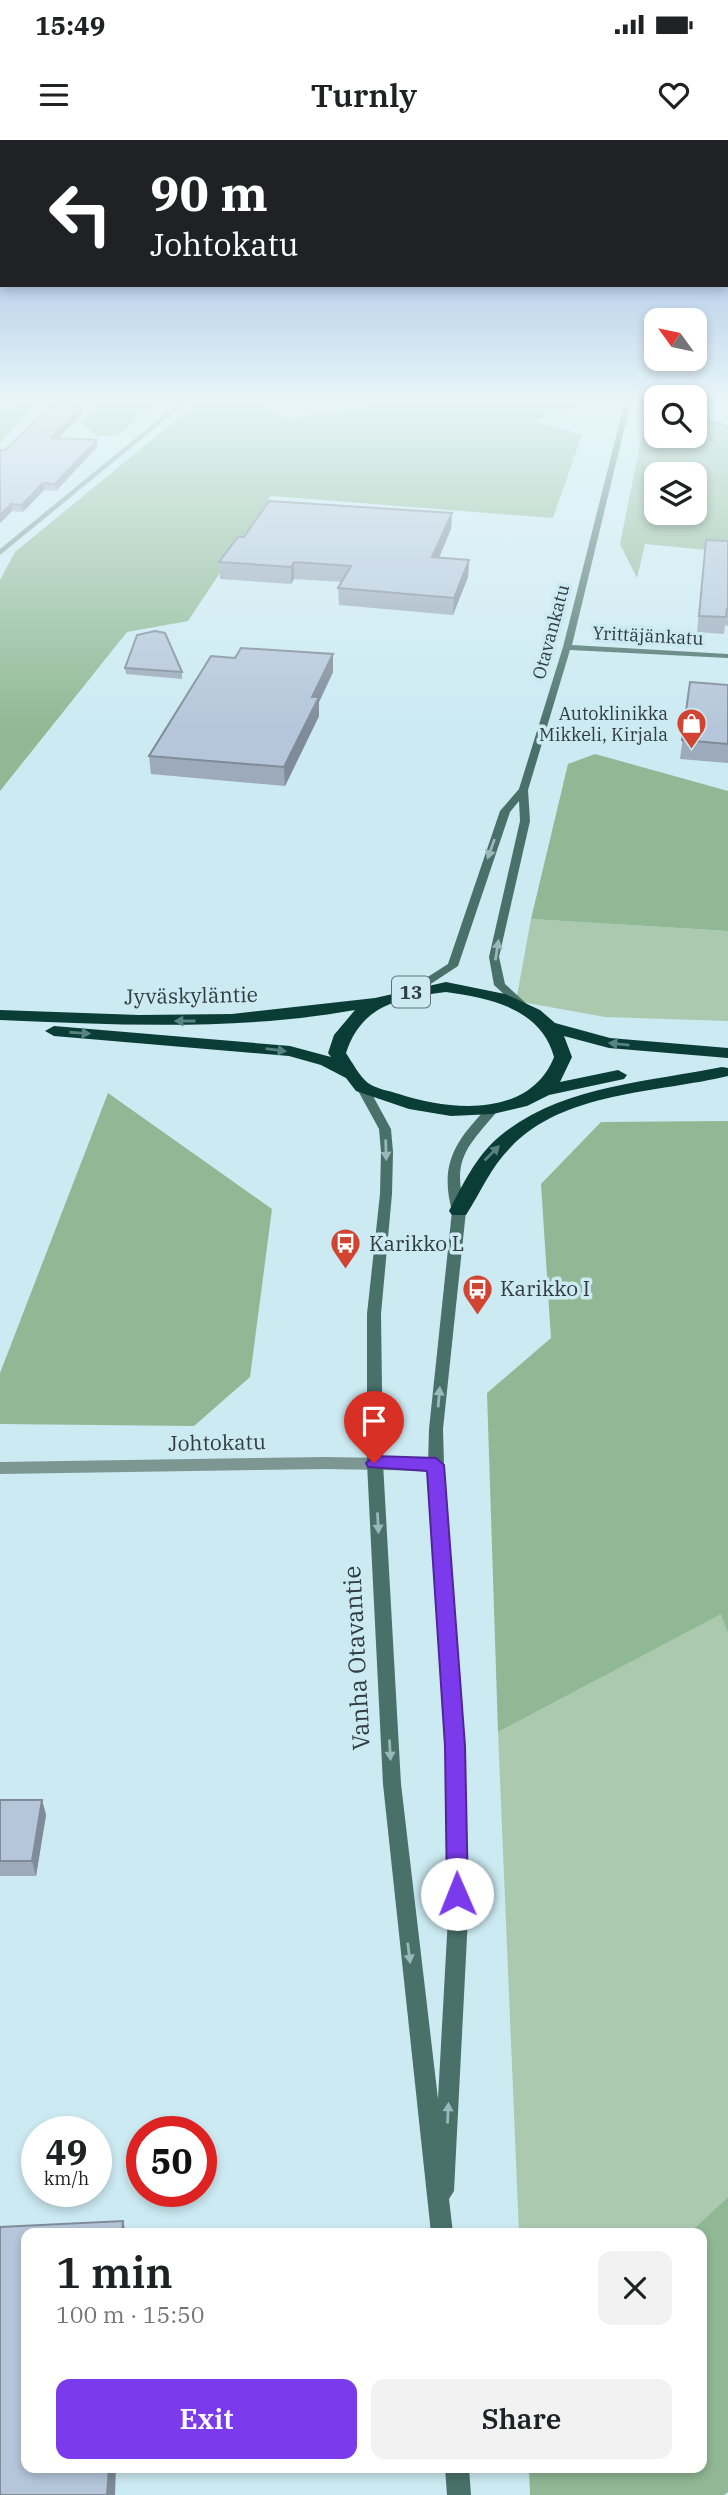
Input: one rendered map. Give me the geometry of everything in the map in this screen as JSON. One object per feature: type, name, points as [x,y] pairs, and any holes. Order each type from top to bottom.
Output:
[{"type":"highway","name":"13","points":[[356,1081],[337,1053],[341,1035],[356,1016],[382,1000],[413,991],[446,987],[470,990],[524,1007],[547,1026],[558,1040],[563,1057],[556,1075],[543,1091]]},
{"type":"highway","name":"Jyväskyläntie","points":[[0,1015],[137,1021],[253,1020],[382,1000]]},
{"type":"highway","name":"13","points":[[547,1026],[609,1043],[728,1052]]},
{"type":"highway","name":"Jyväskyläntie","points":[[0,1027],[290,1051],[327,1061],[356,1081],[415,1105],[451,1111],[493,1109],[521,1102],[543,1091]]},
{"type":"highway","points":[[543,1091],[640,1072],[725,1072]]},
{"type":"highway","points":[[458,1211],[481,1163],[501,1143],[561,1108],[599,1093],[725,1072]]},
{"type":"main road","name":"Otavankatu","points":[[524,1007],[500,985],[494,957],[525,821],[523,790],[567,647],[601,511]]},
{"type":"main road","name":"Yrittäjänkatu","points":[[567,647],[728,656]]},
{"type":"main road","name":"Otavankatu","points":[[413,991],[453,966],[505,811],[523,790]]},
{"type":"main road","name":"Vanha Otavantie","points":[[356,1081],[385,1129],[387,1152],[386,1194],[374,1314],[374,1463],[391,1784],[441,2228]]},
{"type":"main road","name":"Vanha Otavantie","points":[[441,2228],[458,1917],[455,1746],[436,1465],[436,1429],[458,1211],[450,1188],[459,1149],[493,1109]]},
{"type":"main road","points":[[457,2473],[459,2495]]},
{"type":"street","points":[[0,553],[51,511]]},
{"type":"street","name":"Johtokatu","points":[[0,1468],[374,1463],[436,1465]]},
{"type":"green space","points":[[65,511],[261,511],[188,621],[127,632],[0,791],[0,580],[15,552]]},
{"type":"green space","points":[[462,511],[555,511],[553,518]]},
{"type":"green space","points":[[627,511],[644,511],[644,525],[707,525],[707,511],[728,511],[728,552],[645,544],[637,578],[620,544]]},
{"type":"green space","points":[[595,754],[728,791],[728,931],[531,919],[568,764]]},
{"type":"green space","points":[[531,919],[728,931],[728,1021],[605,1017],[516,1001]]},
{"type":"green space","points":[[108,1093],[272,1209],[250,1377],[194,1426],[0,1424],[0,1373]]},
{"type":"green space","points":[[728,1121],[728,1633],[721,1614],[498,1732],[487,1393],[551,1338],[541,1184],[601,1122]]},
{"type":"green space","points":[[722,1613],[728,1633],[728,2197],[694,2228],[519,2228],[498,1732]]},
{"type":"green space","points":[[728,2197],[728,2492],[724,2495],[530,2495],[529,2473],[707,2473],[707,2228],[694,2228]]},
{"type":"building","points":[[262,511],[452,513],[432,557],[469,560],[454,598],[338,588],[351,566],[294,562],[291,567],[219,562],[238,537],[244,537]]},
{"type":"building","points":[[706,540],[728,541],[726,617],[699,616]]},
{"type":"building","points":[[155,631],[165,633],[182,672],[125,668],[137,635]]},
{"type":"building","points":[[241,648],[333,654],[312,697],[319,697],[284,767],[149,756],[211,656],[235,658]]},
{"type":"building","points":[[690,682],[728,685],[728,744],[682,740]]},
{"type":"building","points":[[0,1800],[42,1800],[32,1861],[0,1861]]},
{"type":"building","points":[[123,2221],[122,2228],[21,2228],[21,2473],[109,2473],[107,2495],[0,2495],[0,2227]]},
{"type":"place","name":"Autoklinikka Mikkeli, Kirjala","points":[[691,751]]},
{"type":"place","name":"Karikko L","points":[[346,1271]]},
{"type":"place","name":"Karikko I","points":[[477,1316]]},
{"type":"route","points":[[374,1463],[436,1465],[455,1746],[457,1894]]}]
